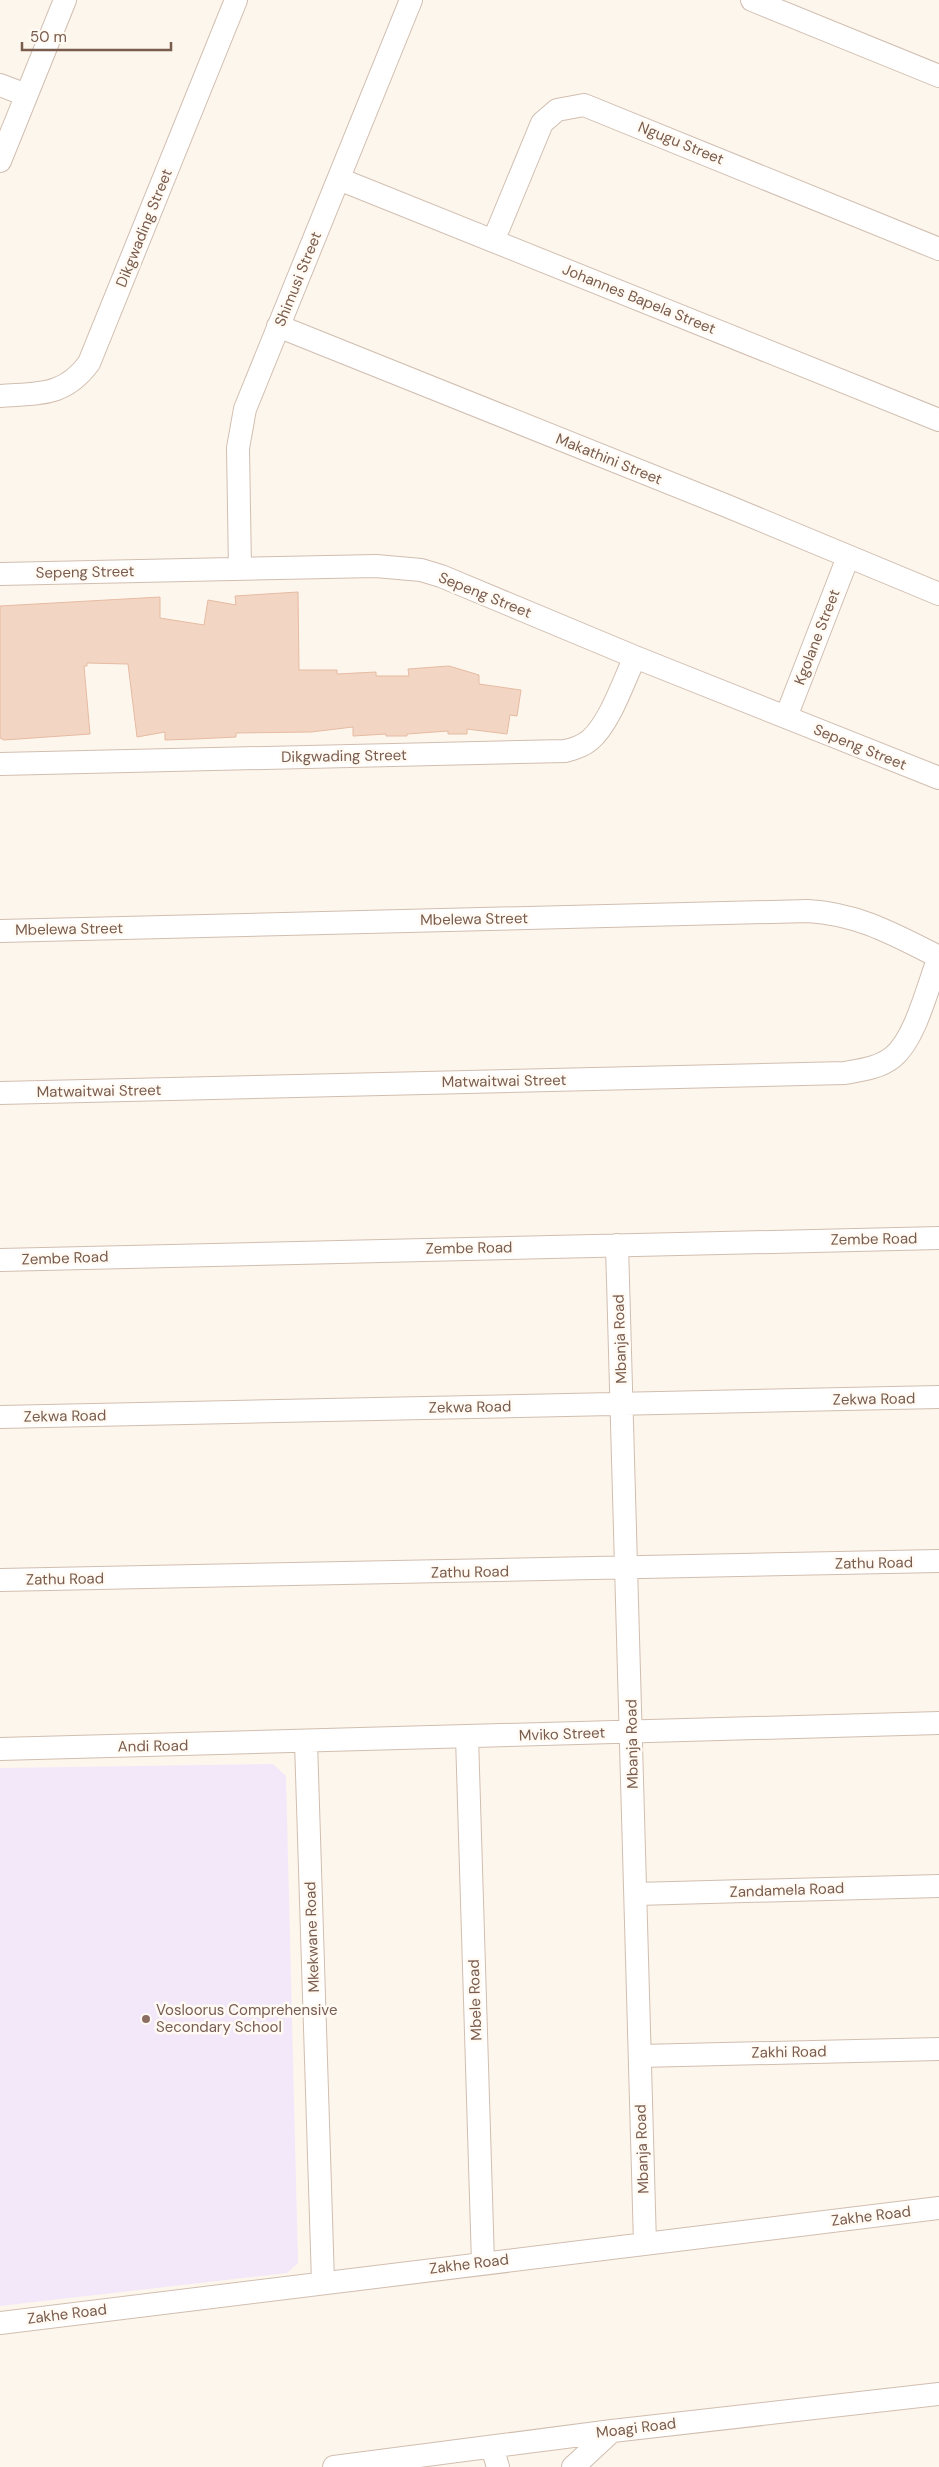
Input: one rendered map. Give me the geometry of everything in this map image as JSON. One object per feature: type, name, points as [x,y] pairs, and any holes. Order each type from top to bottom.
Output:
[{"type":"street","points":[[0,160],[65,0]]},
{"type":"street","name":"Dikgwading Street","points":[[0,396],[55,391],[76,380],[89,363],[236,0]]},
{"type":"street","name":"Shimusi Street","points":[[240,568],[240,435],[245,409],[412,0]]},
{"type":"street","points":[[752,0],[939,76]]},
{"type":"street","points":[[0,85],[26,96]]},
{"type":"street","name":"Ngugu Street","points":[[494,239],[542,123],[557,110],[584,105],[939,249]]},
{"type":"street","name":"Johannes Bapela Street","points":[[339,179],[494,239],[939,420]]},
{"type":"street","name":"Makathini Street","points":[[278,326],[939,594]]},
{"type":"street","name":"Kgolane Street","points":[[786,717],[848,557]]},
{"type":"street","name":"Sepeng Street","points":[[0,574],[376,566],[421,570],[440,576],[635,657],[939,778]]},
{"type":"street","name":"Dikgwading Street","points":[[0,764],[565,751],[584,744],[598,731],[635,657]]},
{"type":"street","name":"Mbelewa Street","points":[[0,931],[808,911],[833,913],[868,922],[939,956]]},
{"type":"street","name":"Matwaitwai Street","points":[[0,1093],[846,1073],[882,1064],[901,1048],[909,1036],[939,956]]},
{"type":"street","name":"Zembe Road","points":[[0,1260],[939,1238]]},
{"type":"street","name":"Mbanja Road","points":[[617,1245],[628,1569],[645,2244]]},
{"type":"street","name":"Zekwa Road","points":[[0,1417],[939,1398]]},
{"type":"street","name":"Zathu Road","points":[[0,1580],[628,1569],[939,1561]]},
{"type":"street","name":"Mviko Street","points":[[306,1742],[939,1723]]},
{"type":"street","name":"Mbele Road","points":[[467,1737],[483,2263]]},
{"type":"street","name":"Andi Road","points":[[0,1750],[306,1742]]},
{"type":"street","name":"Mkekwane Road","points":[[306,1742],[323,2282]]},
{"type":"street","name":"Zandamela Road","points":[[636,1894],[939,1886]]},
{"type":"street","name":"Zakhi Road","points":[[640,2056],[939,2049]]},
{"type":"street","name":"Zakhe Road","points":[[0,2323],[939,2208]]},
{"type":"street","name":"Moagi Road","points":[[334,2467],[495,2457],[612,2431],[939,2394]]},
{"type":"street","points":[[573,2467],[612,2431]]},
{"type":"shaded area","name":"Vosloorus Comprehensive Secondary School","points":[[273,1764],[286,1776],[298,2263],[287,2273],[0,2306],[0,1768]]},
{"type":"building","points":[[298,592],[299,670],[337,670],[337,674],[376,672],[376,676],[409,676],[408,669],[449,666],[479,675],[479,684],[521,690],[517,716],[510,715],[507,734],[467,729],[467,734],[448,734],[448,731],[407,734],[407,736],[386,736],[386,734],[353,736],[353,727],[311,732],[236,733],[236,737],[195,739],[165,740],[165,732],[137,737],[128,664],[87,663],[87,666],[84,666],[90,734],[4,740],[0,738],[0,606],[160,597],[160,618],[204,625],[208,600],[236,605],[235,596]]},
{"type":"place","name":"Vosloorus Comprehensive Secondary School","points":[[146,2019]]}]
